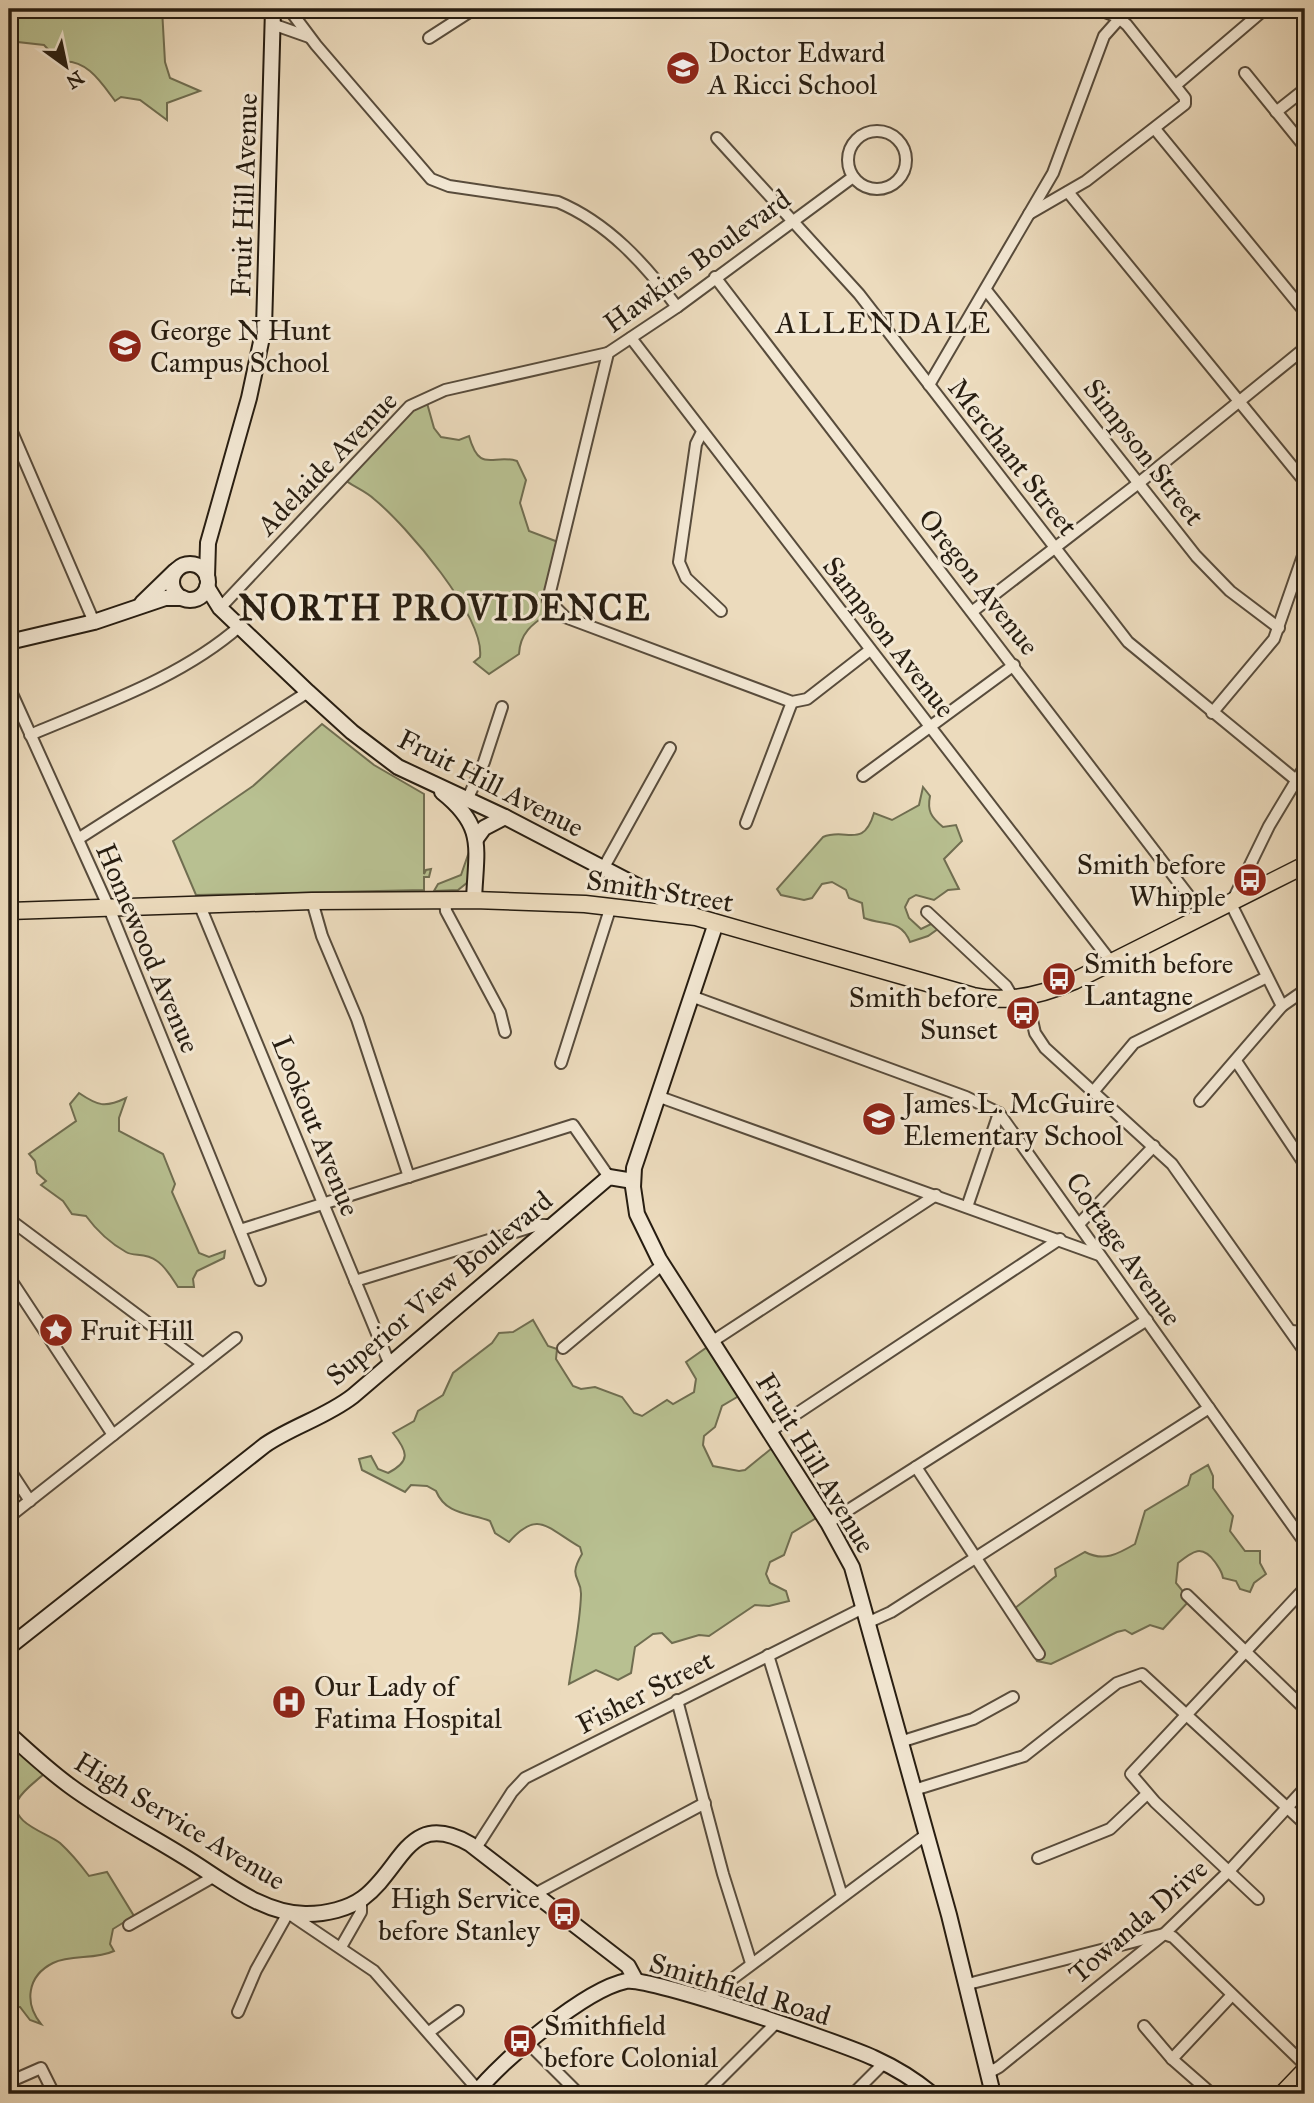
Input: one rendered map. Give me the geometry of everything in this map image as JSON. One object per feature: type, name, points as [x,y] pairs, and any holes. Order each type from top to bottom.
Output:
[{"type":"main road","name":"Fruit Hill Avenue","points":[[273,9],[275,25],[264,328],[249,398],[208,543],[199,590],[378,753],[434,786],[468,798],[696,917]]},
{"type":"main road","name":"Fruit Hill Avenue","points":[[138,606],[208,543]]},
{"type":"main road","points":[[198,565],[199,590],[173,588],[182,567],[198,565]]},
{"type":"main road","points":[[9,642],[94,622],[138,606],[199,590]]},
{"type":"main road","points":[[434,786],[464,811],[477,839],[474,900]]},
{"type":"main road","points":[[477,839],[484,828],[505,817]]},
{"type":"main road","name":"Smith Street","points":[[9,911],[312,901],[474,900],[611,906],[696,917],[973,996],[1020,998],[1055,990],[1305,865]]},
{"type":"main road","name":"Fruit Hill Avenue","points":[[716,923],[639,1148],[633,1181],[640,1223],[663,1265],[828,1523],[852,1567],[968,1984],[993,2094]]},
{"type":"main road","points":[[609,1177],[633,1181]]},
{"type":"main road","name":"Superior View Boulevard","points":[[9,1647],[265,1445],[297,1424],[343,1404],[609,1177]]},
{"type":"main road","name":"High Service Avenue","points":[[9,1734],[81,1794],[260,1902],[288,1913],[333,1911],[361,1899],[376,1886],[409,1844],[428,1833],[448,1832],[476,1849],[628,1966],[635,1979]]},
{"type":"main road","name":"Smithfield Road","points":[[476,2092],[529,2044],[583,2001],[616,1984],[635,1979],[704,2000],[884,2063],[904,2073],[932,2094]]},
{"type":"main road","points":[[1282,2094],[1305,2067]]},
{"type":"street","points":[[289,9],[309,37],[431,179],[449,186],[558,202],[575,209],[610,233],[677,307]]},
{"type":"street","points":[[429,38],[474,9]]},
{"type":"street","points":[[1029,214],[1068,192],[1156,129],[1185,104],[1185,98],[1176,85],[1118,17],[1097,9]]},
{"type":"street","points":[[929,385],[1053,173],[1104,36],[1118,17],[1128,9]]},
{"type":"street","points":[[1176,85],[1265,9]]},
{"type":"street","points":[[275,25],[309,37]]},
{"type":"street","points":[[1245,72],[1305,146]]},
{"type":"street","points":[[1276,112],[1305,89]]},
{"type":"street","points":[[1156,129],[1305,312]]},
{"type":"street","points":[[881,131],[900,142],[906,164],[894,183],[872,189],[853,177],[848,155],[859,136],[881,131]]},
{"type":"street","name":"Merchant Street","points":[[717,138],[859,294],[1128,642],[1296,780]]},
{"type":"street","name":"Hawkins Boulevard","points":[[792,702],[565,617],[550,605],[549,592],[608,353],[677,307],[853,177]]},
{"type":"street","points":[[1068,192],[1305,482]]},
{"type":"street","name":"Oregon Avenue","points":[[715,277],[1205,917]]},
{"type":"street","name":"Simpson Street","points":[[986,290],[1203,563],[1230,590],[1279,628]]},
{"type":"street","name":"Sampson Avenue","points":[[631,338],[1112,963]]},
{"type":"street","points":[[973,611],[1240,403],[1305,348]]},
{"type":"street","name":"Adelaide Avenue","points":[[220,608],[410,406],[445,390],[608,353]]},
{"type":"street","points":[[9,425],[94,622]]},
{"type":"street","points":[[702,432],[696,444],[680,550],[682,571],[721,611]]},
{"type":"street","points":[[1212,713],[1267,648],[1279,628],[1305,550]]},
{"type":"street","points":[[30,735],[161,677],[227,638],[240,626]]},
{"type":"street","points":[[746,823],[792,702],[807,699],[870,650]]},
{"type":"street","points":[[863,776],[1014,665]]},
{"type":"street","name":"Homewood Avenue","points":[[9,687],[108,908],[260,1280]]},
{"type":"street","points":[[78,839],[308,692]]},
{"type":"street","points":[[468,798],[484,762],[502,707]]},
{"type":"street","points":[[604,867],[670,748]]},
{"type":"street","points":[[1282,1006],[1230,904],[1269,826],[1305,766]]},
{"type":"street","points":[[445,900],[446,911],[500,1012],[505,1032]]},
{"type":"street","points":[[312,901],[322,936],[357,1019],[409,1177]]},
{"type":"street","name":"Lookout Avenue","points":[[200,905],[390,1364]]},
{"type":"street","points":[[561,1063],[611,906]]},
{"type":"street","points":[[927,912],[1020,998],[1039,1040],[1154,1146],[1190,1187],[1305,1352]]},
{"type":"street","points":[[1093,1092],[1135,1043],[1267,977]]},
{"type":"street","points":[[1200,1101],[1282,1006],[1305,990]]},
{"type":"street","points":[[691,996],[999,1112],[967,1206]]},
{"type":"street","points":[[1236,1061],[1305,1165]]},
{"type":"street","points":[[657,1096],[1100,1255]]},
{"type":"street","name":"Cottage Avenue","points":[[999,1112],[1305,1543]]},
{"type":"street","points":[[240,1230],[573,1125],[609,1177]]},
{"type":"street","points":[[1079,1224],[1154,1146]]},
{"type":"street","points":[[713,1341],[936,1195]]},
{"type":"street","points":[[9,1219],[203,1364]]},
{"type":"street","points":[[355,1281],[538,1225],[551,1225]]},
{"type":"street","points":[[769,1432],[1060,1240]]},
{"type":"street","points":[[562,1348],[663,1265]]},
{"type":"street","points":[[9,1277],[113,1435]]},
{"type":"street","points":[[828,1523],[1147,1320]]},
{"type":"street","points":[[1291,1331],[1305,1332]]},
{"type":"street","points":[[9,1517],[236,1338]]},
{"type":"street","name":"Fisher Street","points":[[476,1849],[512,1792],[525,1778],[768,1656],[865,1615],[891,1612],[1209,1408]]},
{"type":"street","points":[[916,1467],[1039,1654]]},
{"type":"street","points":[[9,1469],[30,1501]]},
{"type":"street","points":[[1258,1899],[1147,1794],[1131,1774],[1305,1588]]},
{"type":"street","points":[[1187,1595],[1305,1709]]},
{"type":"street","points":[[768,1656],[842,1896]]},
{"type":"street","points":[[915,1790],[1024,1756],[1117,1683],[1132,1675],[1149,1677],[1305,1824]]},
{"type":"street","points":[[900,1742],[973,1719],[1013,1697]]},
{"type":"street","points":[[677,1700],[751,1963]]},
{"type":"street","name":"Towanda Drive","points":[[988,2073],[999,2067],[1164,1934],[1229,1871],[1305,1788]]},
{"type":"street","points":[[1038,1858],[1110,1829],[1147,1794]]},
{"type":"street","points":[[535,1894],[705,1803]]},
{"type":"street","points":[[704,2000],[927,1834]]},
{"type":"street","points":[[129,1925],[215,1876]]},
{"type":"street","points":[[341,1947],[361,1912],[361,1899]]},
{"type":"street","points":[[238,2012],[288,1913],[374,1971],[429,2032],[476,2092]]},
{"type":"street","points":[[968,1984],[1164,1934],[1173,1937],[1305,2067]]},
{"type":"street","points":[[1172,2059],[1232,1994]]},
{"type":"street","points":[[429,2032],[458,2011]]},
{"type":"street","points":[[705,2094],[775,2024]]},
{"type":"street","points":[[1144,2026],[1172,2059],[1212,2094]]},
{"type":"street","points":[[529,2044],[579,2094]]},
{"type":"street","points":[[853,2094],[884,2063]]},
{"type":"street","points":[[9,2082],[41,2068],[54,2094]]},
{"type":"green space","points":[[9,9],[162,9],[165,62],[170,78],[200,91],[167,103],[167,120],[140,100],[121,97],[115,101],[92,73],[78,64],[60,62],[44,45],[9,41]]},
{"type":"green space","points":[[425,396],[434,428],[441,437],[459,440],[469,436],[473,448],[483,459],[517,461],[526,480],[520,503],[529,531],[558,542],[547,594],[554,609],[526,633],[519,654],[489,674],[474,662],[480,657],[478,640],[470,619],[441,573],[388,512],[339,475],[402,408]]},
{"type":"green space","points":[[322,724],[374,765],[424,794],[424,874],[431,869],[429,877],[424,877],[424,890],[196,895],[173,841],[253,786]]},
{"type":"green space","points":[[923,787],[930,796],[929,806],[933,817],[943,827],[956,825],[962,841],[944,859],[959,889],[948,890],[934,900],[916,895],[909,899],[905,907],[909,918],[921,929],[933,923],[942,926],[928,936],[910,942],[897,926],[864,918],[862,903],[849,898],[846,890],[832,882],[822,884],[812,898],[804,900],[781,895],[777,889],[823,837],[859,834],[870,824],[874,813],[892,820],[919,805]]},
{"type":"green space","points":[[470,849],[468,882],[458,890],[434,891],[438,884],[461,875]]},
{"type":"green space","points":[[79,1093],[102,1104],[126,1098],[119,1118],[119,1131],[163,1154],[175,1184],[172,1192],[199,1253],[209,1257],[225,1251],[224,1258],[197,1271],[193,1279],[194,1287],[178,1287],[157,1261],[120,1248],[104,1236],[86,1216],[72,1214],[63,1201],[41,1185],[46,1181],[37,1173],[35,1161],[29,1154],[76,1121],[70,1104]]},
{"type":"green space","points":[[533,1320],[548,1346],[557,1349],[556,1359],[573,1386],[581,1389],[595,1387],[622,1397],[634,1413],[642,1416],[667,1400],[673,1404],[694,1392],[696,1379],[686,1362],[713,1343],[744,1393],[722,1406],[715,1427],[704,1436],[703,1445],[713,1466],[745,1470],[777,1444],[821,1515],[792,1533],[784,1555],[770,1562],[766,1574],[770,1583],[786,1591],[789,1601],[769,1606],[755,1605],[709,1636],[699,1635],[672,1643],[662,1633],[653,1634],[635,1647],[631,1673],[618,1680],[596,1670],[569,1684],[580,1606],[581,1589],[575,1573],[582,1554],[580,1547],[551,1528],[536,1524],[519,1532],[509,1542],[495,1533],[490,1521],[452,1509],[440,1499],[436,1491],[427,1486],[411,1485],[405,1492],[362,1470],[359,1459],[371,1456],[378,1469],[388,1473],[401,1464],[404,1451],[393,1433],[414,1421],[418,1411],[443,1395],[453,1373],[492,1343],[499,1333],[513,1332]]},
{"type":"green space","points":[[1208,1465],[1213,1476],[1213,1488],[1233,1516],[1230,1531],[1245,1551],[1260,1551],[1260,1563],[1266,1574],[1254,1583],[1250,1592],[1240,1589],[1236,1581],[1223,1578],[1210,1556],[1197,1551],[1178,1563],[1176,1583],[1190,1600],[1163,1629],[1150,1625],[1132,1634],[1125,1630],[1117,1632],[1051,1664],[1037,1661],[1010,1612],[1056,1576],[1055,1569],[1085,1552],[1105,1556],[1117,1554],[1135,1544],[1145,1511],[1188,1485],[1191,1475]]},
{"type":"green space","points":[[14,1738],[49,1769],[20,1796],[16,1808],[19,1815],[31,1826],[60,1843],[89,1876],[107,1872],[134,1916],[113,1929],[110,1944],[114,1951],[60,1960],[44,1968],[33,1982],[30,1999],[41,2024],[30,2020],[20,2007],[9,2007],[9,1749],[15,1754]]},
{"type":"place","name":"Doctor Edward A Ricci School","points":[[683,68]]},
{"type":"place","name":"George N Hunt Campus School","points":[[125,346]]},
{"type":"place","name":"Smith before Whipple","points":[[1250,880]]},
{"type":"place","name":"Smith before Lantagne","points":[[1059,979]]},
{"type":"place","name":"Smith before Sunset","points":[[1023,1013]]},
{"type":"place","name":"James L. McGuire Elementary School","points":[[879,1119]]},
{"type":"place","name":"Fruit Hill","points":[[56,1330]]},
{"type":"place","name":"Our Lady of Fatima Hospital","points":[[289,1702]]},
{"type":"place","name":"High Service before Stanley","points":[[564,1914]]},
{"type":"place","name":"Smithfield before Colonial","points":[[520,2041]]},
{"type":"district","name":"ALLENDALE","points":[[884,323]]},
{"type":"district","name":"NORTH PROVIDENCE","points":[[445,608]]}]
